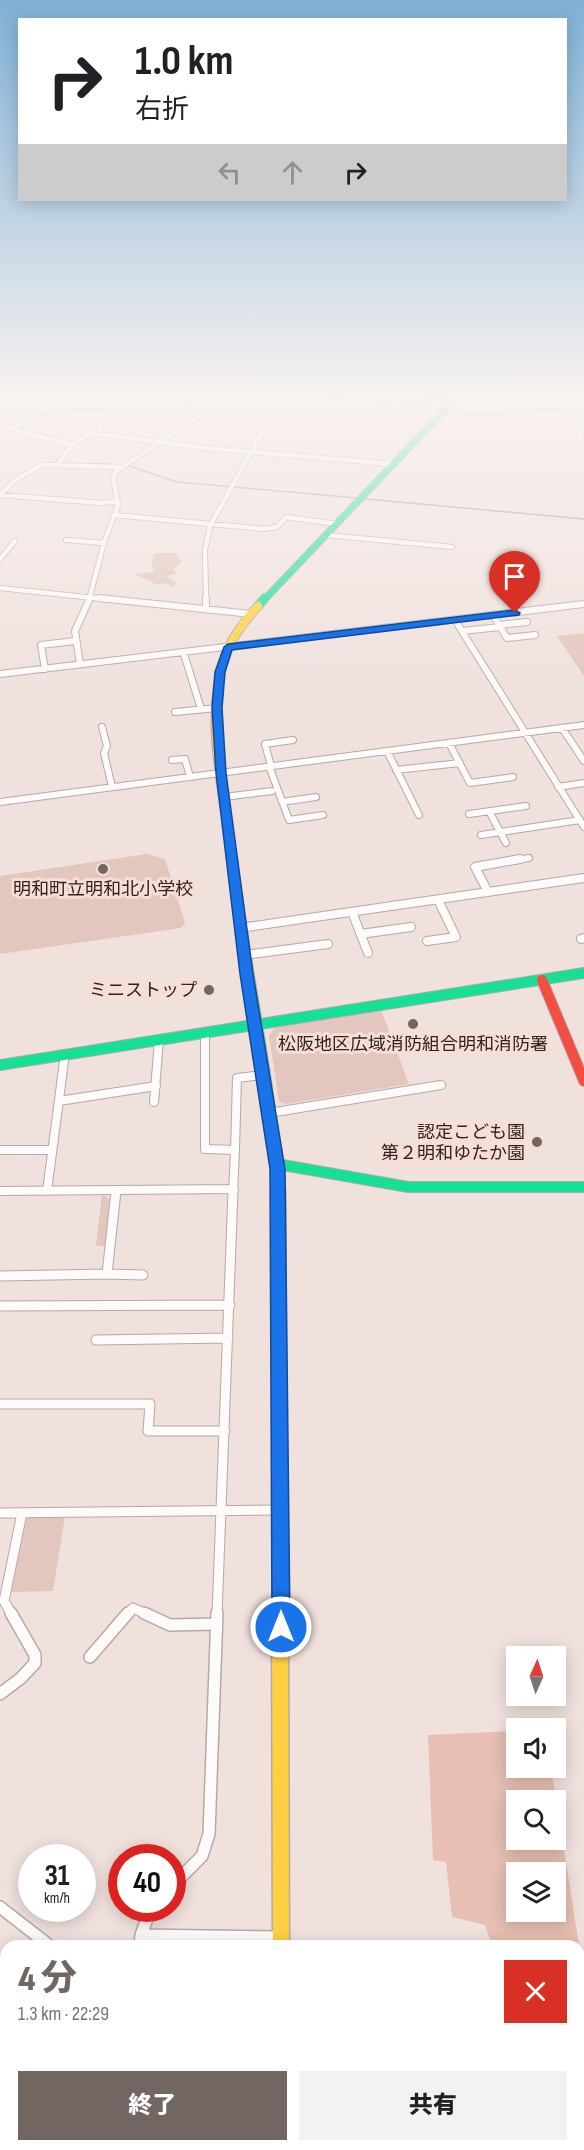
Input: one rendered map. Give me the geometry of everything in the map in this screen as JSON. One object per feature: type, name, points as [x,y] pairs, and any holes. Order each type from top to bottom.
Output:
[{"type":"street","points":[[80,664],[75,631],[90,598],[104,543],[115,515],[118,501],[116,493]]},
{"type":"street","points":[[206,609],[205,550],[212,524],[229,493]]},
{"type":"street","points":[[281,1940],[281,1510],[277,1164],[240,928],[221,773],[217,708],[220,672],[228,647],[250,614],[366,493]]},
{"type":"street","points":[[1,495],[102,503],[118,501]]},
{"type":"street","points":[[115,515],[271,529],[281,525],[286,517],[337,524]]},
{"type":"street","points":[[326,535],[452,547]]},
{"type":"street","points":[[66,540],[104,543]]},
{"type":"street","points":[[0,558],[15,541]]},
{"type":"street","points":[[0,588],[250,614]]},
{"type":"street","points":[[0,674],[584,604]]},
{"type":"street","points":[[493,615],[507,638],[535,635]]},
{"type":"street","points":[[455,620],[582,824],[481,835]]},
{"type":"street","points":[[462,631],[527,622]]},
{"type":"street","points":[[45,669],[41,645],[75,641]]},
{"type":"street","points":[[184,654],[201,709]]},
{"type":"street","points":[[175,712],[217,708]]},
{"type":"street","points":[[0,802],[584,725]]},
{"type":"street","points":[[102,727],[107,746],[104,753],[112,787]]},
{"type":"street","points":[[562,728],[584,761]]},
{"type":"street","points":[[293,740],[265,744],[270,766],[289,820],[323,815]]},
{"type":"street","points":[[449,743],[470,783],[513,777]]},
{"type":"street","points":[[387,751],[419,815]]},
{"type":"street","points":[[172,760],[185,759],[190,777]]},
{"type":"street","points":[[396,770],[460,763]]},
{"type":"street","points":[[558,787],[584,783]]},
{"type":"street","points":[[224,797],[273,790]]},
{"type":"street","points":[[282,801],[316,797]]},
{"type":"street","points":[[469,814],[526,806]]},
{"type":"street","points":[[489,811],[506,843]]},
{"type":"street","points":[[575,814],[584,813]]},
{"type":"street","points":[[488,892],[475,867],[529,858]]},
{"type":"street","points":[[240,928],[584,878]]},
{"type":"street","points":[[427,941],[456,937],[438,900]]},
{"type":"street","points":[[352,912],[368,953]]},
{"type":"street","points":[[361,934],[411,927]]},
{"type":"street","points":[[244,956],[328,944]]},
{"type":"street","points":[[0,1065],[584,973]]},
{"type":"street","points":[[542,980],[584,1081]]},
{"type":"street","points":[[205,1033],[205,1149],[235,1150]]},
{"type":"street","points":[[154,1102],[159,1040]]},
{"type":"street","points":[[47,1191],[65,1054]]},
{"type":"street","points":[[186,1872],[202,1856],[209,1834],[237,1078],[263,1075]]},
{"type":"street","points":[[269,1113],[441,1085]]},
{"type":"street","points":[[59,1101],[156,1086]]},
{"type":"street","points":[[0,1150],[52,1150]]},
{"type":"street","points":[[277,1164],[408,1187],[584,1187]]},
{"type":"street","points":[[0,1191],[234,1189]]},
{"type":"street","points":[[107,1274],[116,1191]]},
{"type":"street","points":[[0,1276],[143,1275]]},
{"type":"street","points":[[0,1306],[230,1305]]},
{"type":"street","points":[[96,1340],[228,1338]]},
{"type":"street","points":[[0,1404],[150,1404],[148,1431],[225,1431]]},
{"type":"street","points":[[0,1513],[281,1510]]},
{"type":"street","points":[[0,1694],[21,1678],[35,1663],[35,1655],[4,1601],[22,1513]]},
{"type":"street","points":[[90,1657],[133,1608],[170,1625],[216,1624]]},
{"type":"street","points":[[0,1907],[42,1940]]},
{"type":"street","points":[[140,1940],[146,1922]]},
{"type":"shaded area","points":[[155,553],[175,553],[182,562],[173,569],[177,574],[166,576],[176,582],[174,587],[166,583],[158,585],[134,574],[154,572],[151,562]]},
{"type":"shaded area","points":[[584,633],[584,676],[557,636]]},
{"type":"shaded area","points":[[147,854],[165,859],[185,923],[181,928],[0,954],[0,876]]},
{"type":"shaded area","points":[[381,1010],[409,1084],[286,1104],[279,1102],[269,1036],[274,1028]]},
{"type":"shaded area","points":[[102,1194],[110,1200],[106,1246],[96,1246]]},
{"type":"shaded area","points":[[27,1516],[65,1516],[53,1591],[11,1592]]},
{"type":"shaded area","points":[[506,1731],[506,1778],[553,1778],[555,1790],[506,1790],[506,1850],[564,1850],[566,1862],[506,1862],[506,1922],[566,1922],[566,1862],[578,1940],[490,1940],[485,1925],[452,1917],[446,1862],[433,1860],[428,1735]]},
{"type":"waterway","points":[[305,493],[357,498]]},
{"type":"waterway","points":[[366,499],[584,519]]},
{"type":"traffic: fast","points":[[258,606],[365,493]]},
{"type":"traffic: fast","points":[[229,837],[240,928],[276,1151],[279,1197],[280,1448]]},
{"type":"traffic: fast","points":[[0,1065],[584,973]]},
{"type":"traffic: fast","points":[[277,1164],[408,1187],[584,1187]]},
{"type":"traffic: slow","points":[[229,837],[216,725],[219,680],[223,661],[233,638],[258,606]]},
{"type":"traffic: slow","points":[[280,1448],[281,1940]]},
{"type":"traffic: jam","points":[[542,980],[584,1081]]},
{"type":"place","name":"明和町立明和北小学校","points":[[103,869]]},
{"type":"place","name":"ミニストップ","points":[[209,990]]},
{"type":"place","name":"松阪地区広域消防組合明和消防署","points":[[413,1024]]},
{"type":"place","name":"認定こども園 第２明和ゆたか園","points":[[537,1142]]},
{"type":"route","points":[[281,1627],[278,1169],[246,974],[221,773],[217,708],[220,672],[228,647],[515,613]]}]
